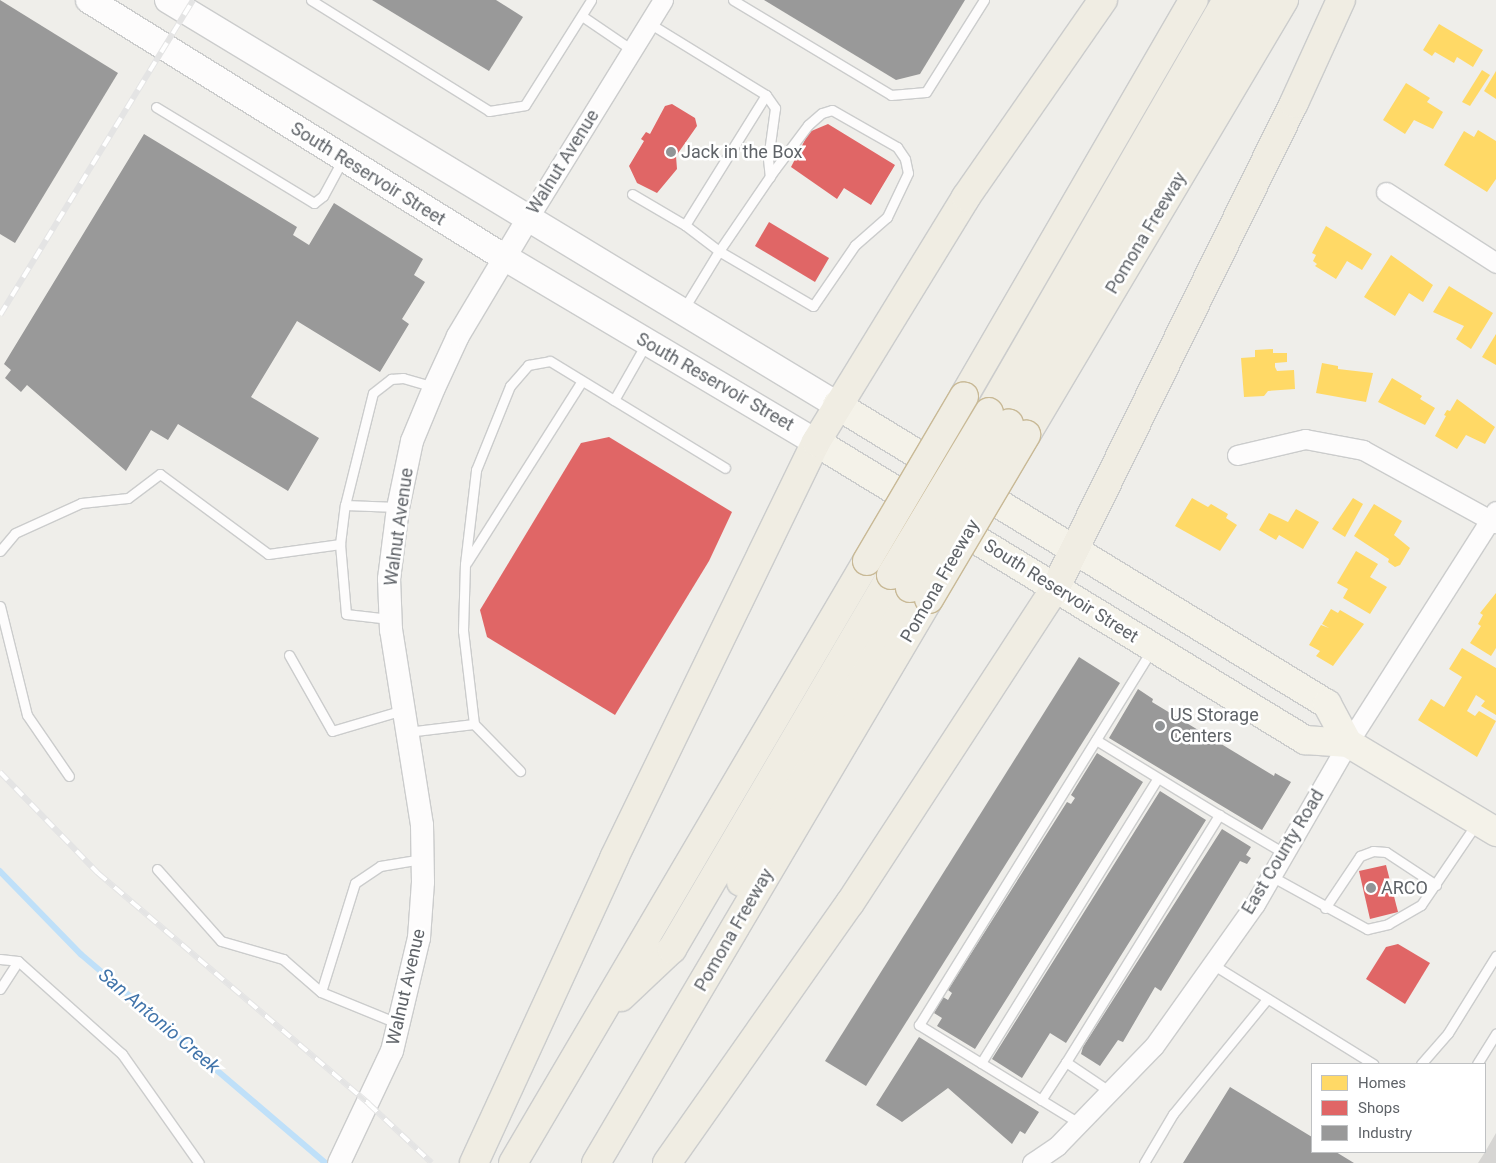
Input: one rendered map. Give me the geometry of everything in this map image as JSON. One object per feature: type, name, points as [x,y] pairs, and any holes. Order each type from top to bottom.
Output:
[{"type":"highway","points":[[474,1163],[614,858],[816,442],[966,197],[1102,0]]},
{"type":"highway","points":[[517,1156],[964,396],[1194,0]]},
{"type":"highway","points":[[1008,423],[1228,0]]},
{"type":"highway","points":[[598,1018],[672,948],[910,587],[1256,0]]},
{"type":"highway","name":"Pomona Freeway","points":[[596,1163],[665,1049],[910,587],[1008,423],[1284,0]]},
{"type":"highway","points":[[667,1163],[850,903],[1056,587],[1075,553],[1294,103],[1341,0]]},
{"type":"main road","name":"South Reservoir Street","points":[[89,0],[504,257],[816,442],[1305,740],[1348,743],[1487,827]]},
{"type":"main road","points":[[168,0],[529,216],[1075,553],[1327,704],[1348,743]]},
{"type":"street","name":"Walnut Avenue","points":[[341,1158],[369,1104],[400,1024],[419,938],[422,826],[391,619],[389,579],[398,507],[412,441],[458,336],[529,216],[663,0]]},
{"type":"street","points":[[1386,192],[1496,263]]},
{"type":"street","points":[[1237,456],[1305,440],[1363,450],[1494,518]]},
{"type":"street","name":"East County Road","points":[[1032,1163],[1056,1146],[1154,1046],[1271,876],[1348,743],[1494,518]]},
{"type":"lane","points":[[311,0],[489,111],[525,105],[591,0]]},
{"type":"lane","points":[[733,0],[891,95],[926,92],[984,0]]},
{"type":"lane","points":[[582,16],[632,50]]},
{"type":"lane","points":[[649,23],[766,95],[775,108],[768,159],[770,177]]},
{"type":"lane","points":[[685,225],[766,95]]},
{"type":"lane","points":[[156,107],[314,203],[323,196],[343,159]]},
{"type":"lane","points":[[632,194],[685,225],[719,251],[813,306],[855,245],[888,217],[908,173],[905,159],[897,147],[832,110],[822,113],[808,125],[770,177],[719,251],[683,310]]},
{"type":"lane","points":[[614,400],[647,342]]},
{"type":"lane","points":[[520,772],[474,724],[463,631],[465,564],[476,470],[510,386],[528,366],[550,361],[725,468]]},
{"type":"lane","points":[[391,619],[346,614],[340,544],[345,505],[373,393],[391,379],[403,378],[434,388]]},
{"type":"lane","points":[[465,564],[582,381]]},
{"type":"lane","points":[[0,552],[15,532],[81,503],[128,498],[160,474],[268,554],[340,544]]},
{"type":"lane","points":[[345,505],[398,507]]},
{"type":"lane","points":[[0,606],[27,715],[69,776]]},
{"type":"lane","points":[[1079,1122],[918,1025],[1153,648]]},
{"type":"lane","points":[[289,655],[332,731],[405,721],[474,724]]},
{"type":"lane","points":[[1096,740],[1284,853]]},
{"type":"lane","points":[[981,1063],[1158,778]]},
{"type":"lane","points":[[1041,1100],[1219,815]]},
{"type":"lane","points":[[1271,876],[1325,908],[1367,929],[1388,924],[1421,905],[1487,827]]},
{"type":"lane","points":[[1325,908],[1360,856],[1373,851],[1386,852],[1436,885]]},
{"type":"lane","points":[[321,992],[355,883],[380,866],[422,859]]},
{"type":"lane","points":[[157,869],[221,941],[283,959],[321,992],[400,1024]]},
{"type":"lane","points":[[1422,1063],[1448,1033],[1496,956]]},
{"type":"lane","points":[[0,959],[18,961],[122,1054],[199,1163]]},
{"type":"lane","points":[[0,989],[18,961]]},
{"type":"lane","points":[[1212,964],[1372,1063]]},
{"type":"lane","points":[[1144,1163],[1173,1114],[1267,999]]},
{"type":"lane","points":[[1478,1063],[1496,1034]]},
{"type":"lane","points":[[1066,1062],[1109,1091]]},
{"type":"building: Homes","points":[[1439,24],[1483,50],[1473,67],[1457,57],[1454,63],[1435,52],[1432,56],[1423,50]]},
{"type":"building: Homes","points":[[1482,70],[1490,75],[1470,106],[1462,102]]},
{"type":"building: Homes","points":[[1496,71],[1496,99],[1484,91]]},
{"type":"building: Homes","points":[[1406,83],[1430,98],[1427,102],[1443,112],[1433,129],[1414,120],[1405,134],[1383,120]]},
{"type":"building: Homes","points":[[1478,130],[1496,141],[1496,179],[1487,192],[1444,165],[1464,131],[1474,137]]},
{"type":"building: Homes","points":[[1326,226],[1372,254],[1362,270],[1347,261],[1336,279],[1315,266],[1317,264],[1313,261],[1316,255],[1312,253]]},
{"type":"building: Homes","points":[[1391,255],[1433,285],[1423,302],[1409,293],[1395,316],[1364,297]]},
{"type":"building: Homes","points":[[1449,286],[1493,313],[1471,349],[1456,339],[1464,326],[1433,312]]},
{"type":"building: Homes","points":[[1496,334],[1496,365],[1482,357]]},
{"type":"building: Homes","points":[[1273,349],[1273,353],[1287,353],[1287,362],[1275,363],[1275,367],[1277,371],[1294,370],[1295,389],[1268,391],[1264,396],[1244,397],[1241,358],[1255,357],[1255,350]]},
{"type":"building: Homes","points":[[1322,363],[1338,366],[1338,369],[1373,373],[1366,402],[1316,393]]},
{"type":"building: Homes","points":[[1392,378],[1422,396],[1420,399],[1435,408],[1425,425],[1378,402]]},
{"type":"building: Homes","points":[[1457,399],[1495,427],[1485,444],[1466,435],[1457,449],[1435,436],[1446,416],[1444,415],[1447,410],[1450,411]]},
{"type":"building: Homes","points":[[1192,498],[1208,507],[1211,504],[1228,514],[1226,518],[1237,525],[1220,551],[1175,526]]},
{"type":"building: Homes","points":[[1353,498],[1363,504],[1345,537],[1332,529]]},
{"type":"building: Homes","points":[[1374,504],[1402,521],[1394,535],[1410,548],[1400,565],[1395,567],[1388,562],[1389,559],[1354,536]]},
{"type":"building: Homes","points":[[1296,509],[1319,522],[1303,549],[1279,535],[1276,540],[1259,530],[1269,513],[1288,522]]},
{"type":"building: Homes","points":[[1356,551],[1378,564],[1370,577],[1387,587],[1370,614],[1343,598],[1348,589],[1337,583]]},
{"type":"building: Homes","points":[[1496,593],[1496,648],[1491,656],[1470,643],[1481,626],[1478,624],[1483,615],[1480,613]]},
{"type":"building: Homes","points":[[1331,609],[1338,613],[1340,610],[1364,624],[1333,666],[1316,656],[1320,651],[1309,645],[1321,625],[1329,628],[1322,624]]},
{"type":"building: Homes","points":[[1462,648],[1496,668],[1496,715],[1481,706],[1485,701],[1476,695],[1467,711],[1475,716],[1479,711],[1496,721],[1477,757],[1418,720],[1431,699],[1444,707],[1462,677],[1449,669]]},
{"type":"building: Shops","points":[[672,104],[695,118],[697,126],[676,156],[677,169],[657,193],[637,183],[629,166],[644,141],[641,139],[646,132],[650,134],[665,106]]},
{"type":"building: Shops","points":[[828,124],[895,165],[871,205],[844,188],[837,199],[791,167],[809,132]]},
{"type":"building: Shops","points":[[769,222],[829,258],[815,282],[755,246]]},
{"type":"building: Shops","points":[[609,437],[732,512],[709,561],[615,715],[487,637],[480,610],[581,443]]},
{"type":"building: Shops","points":[[1386,865],[1398,912],[1370,919],[1359,871]]},
{"type":"building: Shops","points":[[1398,944],[1430,963],[1405,1004],[1366,979],[1386,947]]},
{"type":"building: Industry","points":[[0,0],[118,73],[15,243],[0,234]]},
{"type":"building: Industry","points":[[372,0],[496,0],[523,17],[489,71]]},
{"type":"building: Industry","points":[[764,0],[965,0],[920,74],[896,80]]},
{"type":"building: Industry","points":[[144,134],[297,227],[293,235],[309,245],[334,203],[423,259],[414,275],[425,282],[402,319],[409,324],[380,372],[297,321],[251,397],[319,438],[288,491],[178,424],[168,440],[151,430],[126,471],[27,385],[21,392],[5,378],[11,370],[4,364]]},
{"type":"building: Industry","points":[[1079,657],[1120,683],[866,1086],[825,1061]]},
{"type":"building: Industry","points":[[1138,689],[1153,699],[1152,702],[1274,776],[1275,773],[1291,782],[1262,830],[1109,738]]},
{"type":"building: Industry","points":[[1097,753],[1143,782],[975,1049],[937,1026],[942,1018],[934,1013],[943,997],[948,1000],[952,993],[948,990],[1067,802],[1071,804],[1075,798],[1071,795]]},
{"type":"building: Industry","points":[[1160,791],[1206,820],[1066,1043],[1050,1033],[1022,1078],[992,1059]]},
{"type":"building: Industry","points":[[1222,829],[1251,847],[1246,855],[1251,858],[1247,864],[1240,861],[1161,991],[1155,987],[1123,1042],[1118,1040],[1100,1066],[1081,1054],[1083,1047]]},
{"type":"building: Industry","points":[[919,1037],[1039,1112],[1025,1134],[1020,1131],[1012,1144],[948,1088],[902,1122],[876,1105]]},
{"type":"building: Industry","points":[[1230,1087],[1311,1136],[1311,1153],[1338,1153],[1354,1163],[1183,1163]]},
{"type":"building: Other","points":[[1496,1133],[1496,1163],[1478,1163]]},
{"type":"waterway","name":"San Antonio Creek","points":[[0,871],[81,954],[326,1163]]},
{"type":"railway","points":[[0,315],[193,0]]},
{"type":"railway","points":[[0,772],[98,873],[369,1104],[432,1163]]},
{"type":"place","name":"Jack in the Box","points":[[671,152]]},
{"type":"place","name":"US Storage Centers","points":[[1160,726]]},
{"type":"place","name":"ARCO","points":[[1371,888]]}]
